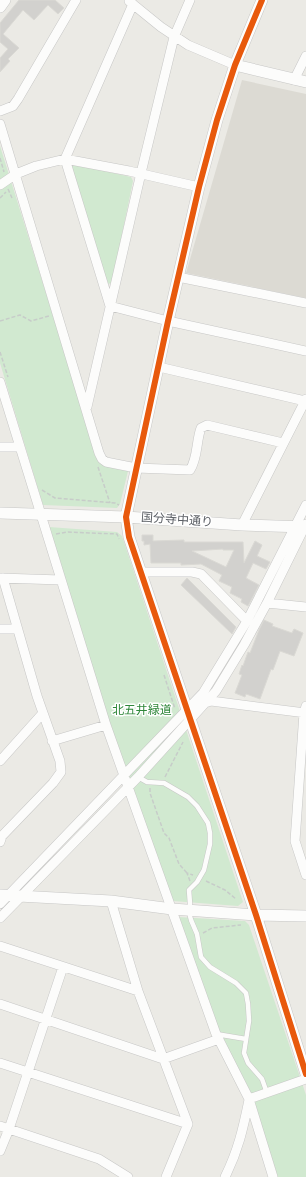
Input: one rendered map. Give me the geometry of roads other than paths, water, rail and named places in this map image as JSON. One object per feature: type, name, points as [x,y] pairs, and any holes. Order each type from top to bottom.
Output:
[{"type":"street","points":[[0,7],[5,0]]},
{"type":"street","points":[[0,111],[13,106],[18,99],[76,0]]},
{"type":"street","points":[[86,409],[174,37],[190,0]]},
{"type":"street","points":[[262,0],[235,65],[199,187],[168,321],[126,517],[129,537],[140,572],[256,915],[306,1074]]},
{"type":"street","points":[[110,306],[65,159],[130,2],[174,37],[188,45],[235,65],[306,82]]},
{"type":"street","points":[[294,80],[306,56]]},
{"type":"street","points":[[0,124],[102,459],[106,462],[136,468],[190,470],[194,464],[198,433],[201,428],[207,425],[283,442]]},
{"type":"street","points":[[3,183],[16,174],[36,166],[65,159],[141,173],[199,187]]},
{"type":"street","points":[[178,277],[306,303]]},
{"type":"street","points":[[110,306],[168,321],[306,351]]},
{"type":"street","points":[[159,367],[306,400],[283,442],[242,525]]},
{"type":"street","points":[[0,382],[106,725],[218,1037],[249,1099],[273,1177]]},
{"type":"street","points":[[0,447],[20,448]]},
{"type":"street","points":[[0,904],[4,896],[124,776],[189,715],[205,703],[216,691],[267,603],[303,526],[306,505]]},
{"type":"street","name":"国分寺中通り","points":[[0,513],[126,517],[242,525],[303,526]]},
{"type":"street","points":[[0,918],[138,777],[189,715],[212,680],[303,526]]},
{"type":"street","points":[[140,572],[192,572],[201,574],[247,621]]},
{"type":"street","points":[[1,838],[53,784],[61,772],[60,761],[43,713],[1,578],[61,580]]},
{"type":"street","points":[[267,603],[306,607]]},
{"type":"street","points":[[0,629],[17,629]]},
{"type":"street","points":[[205,703],[211,701],[305,711],[295,841],[306,875]]},
{"type":"street","points":[[0,760],[43,713]]},
{"type":"street","points":[[52,740],[106,725]]},
{"type":"street","points":[[4,896],[111,901],[172,909],[256,915],[306,916]]},
{"type":"street","points":[[111,901],[138,991],[188,1124],[166,1177]]},
{"type":"street","points":[[0,946],[138,991]]},
{"type":"street","points":[[0,1151],[9,1129],[63,967]]},
{"type":"street","points":[[0,1004],[163,1059],[218,1037]]},
{"type":"street","points":[[0,1063],[188,1124]]},
{"type":"street","points":[[249,1099],[306,1079]]},
{"type":"street","points":[[225,1177],[234,1159],[241,1138],[249,1099]]},
{"type":"street","points":[[0,1126],[99,1159],[128,1177]]},
{"type":"lane","points":[[138,777],[148,782],[162,783],[188,797],[197,806],[208,823],[210,844],[204,870],[197,882],[189,890],[190,904]]},
{"type":"lane","points":[[190,916],[198,936],[201,957],[210,967],[236,983],[246,994],[249,1022],[244,1053],[248,1063],[262,1079],[267,1093]]},
{"type":"lane","points":[[218,1037],[246,1039]]},
{"type":"park label","name":"北五井緑道","points":[[142,710]]}]
